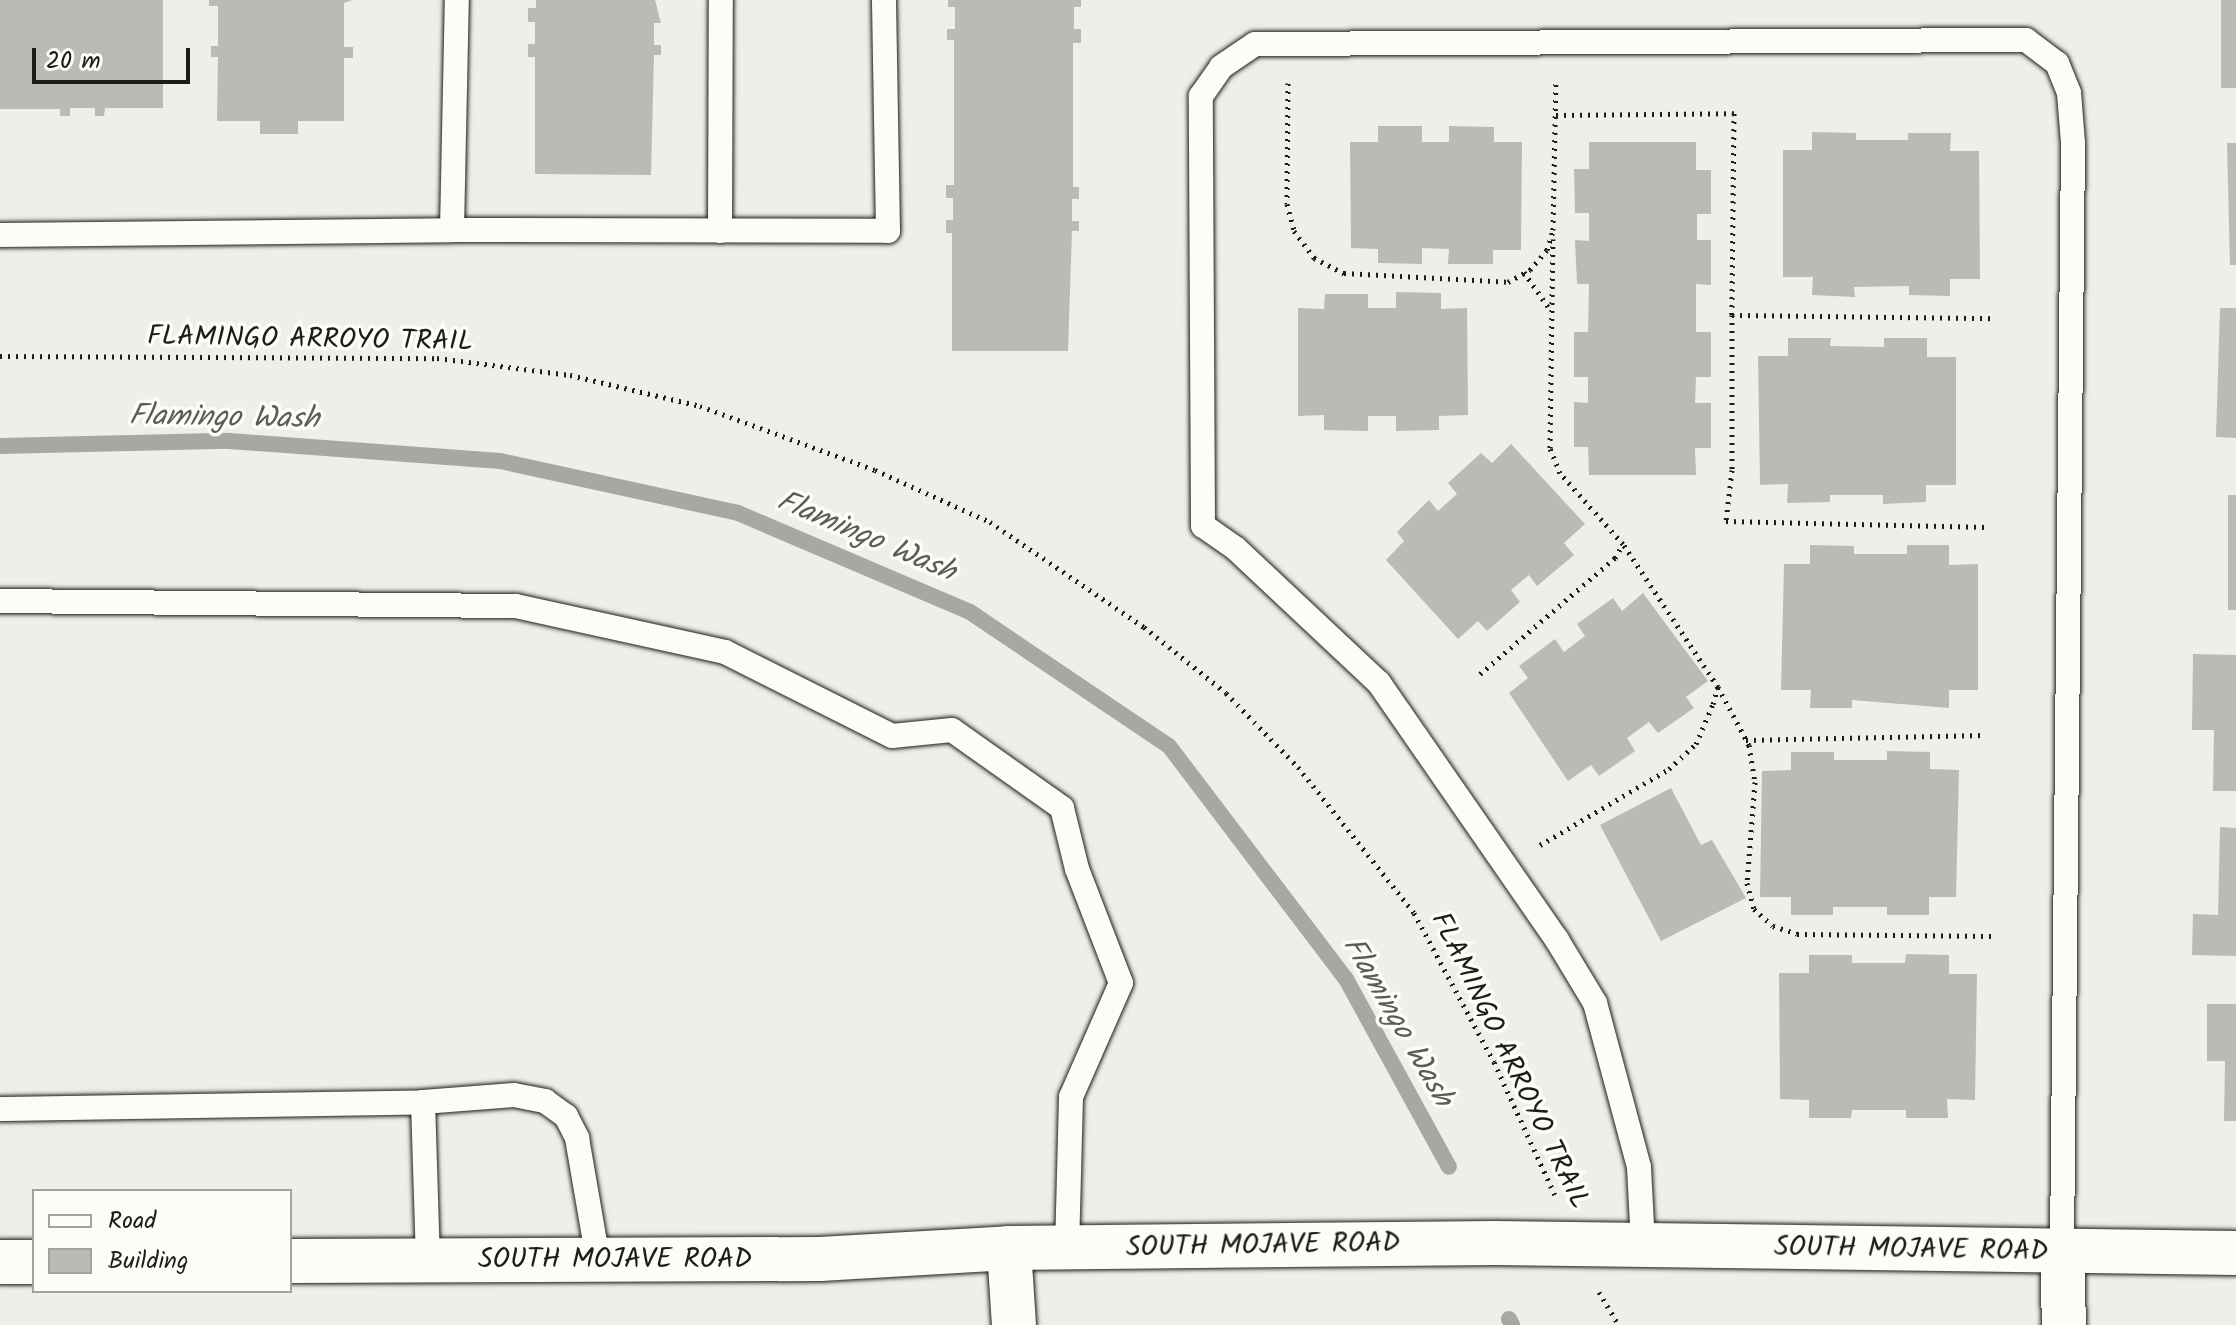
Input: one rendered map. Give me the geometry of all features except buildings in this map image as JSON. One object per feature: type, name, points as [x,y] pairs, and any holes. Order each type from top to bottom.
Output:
[{"type":"street","name":"SOUTH MOJAVE ROAD","points":[[292,1261],[820,1259],[1009,1248],[1576,1244],[2236,1253]]},
{"type":"street","points":[[1009,1248],[1014,1325]]},
{"type":"street","points":[[2062,1253],[2064,1325]]},
{"type":"street","points":[[0,1262],[32,1262]]},
{"type":"lane","points":[[452,230],[457,0]]},
{"type":"lane","points":[[720,231],[721,0]]},
{"type":"lane","points":[[0,235],[452,230],[888,231],[884,0]]},
{"type":"lane","points":[[1643,1244],[1639,1167],[1595,1003],[1557,940],[1379,683],[1235,548],[1203,526],[1201,96],[1221,67],[1255,44],[1557,40],[2026,40],[2057,63],[2069,93],[2073,143],[2062,1253]]},
{"type":"lane","points":[[0,601],[516,606],[725,652],[892,736],[952,730],[1062,808],[1077,869],[1121,983],[1071,1097],[1067,1248]]},
{"type":"lane","points":[[0,1109],[423,1102],[514,1095],[545,1101],[566,1116],[577,1138],[598,1260]]},
{"type":"lane","points":[[423,1102],[428,1260]]},
{"type":"path","points":[[1557,40],[1550,448],[1560,473],[1623,544],[1718,687],[1746,740],[1755,782],[1747,883],[1754,909],[1773,926],[1797,934],[1993,936]]},
{"type":"path","points":[[1289,42],[1287,204],[1294,231],[1314,258],[1344,273],[1401,280],[1508,282],[1524,272],[1547,250],[1553,230]]},
{"type":"path","points":[[1556,115],[1734,113],[1732,470],[1726,521],[1987,527]]},
{"type":"path","points":[[1524,272],[1552,314]]},
{"type":"path","points":[[1732,315],[1996,318]]},
{"type":"path","name":"FLAMINGO ARROYO TRAIL","points":[[0,356],[437,358],[570,375],[700,406],[875,470],[990,522],[1144,627],[1226,693],[1298,767],[1367,849],[1414,913],[1494,1062],[1576,1244],[1619,1325]]},
{"type":"path","points":[[1480,674],[1615,558],[1623,544]]},
{"type":"path","points":[[1504,867],[1669,769],[1696,744],[1718,687]]},
{"type":"path","points":[[1746,740],[1986,735]]},
{"type":"waterway","name":"Flamingo Wash","points":[[0,446],[229,441],[500,461],[738,513],[970,612],[1169,746],[1346,979],[1449,1167]]},
{"type":"waterway","name":"Flamingo Wash","points":[[1509,1319],[1512,1325]]}]
